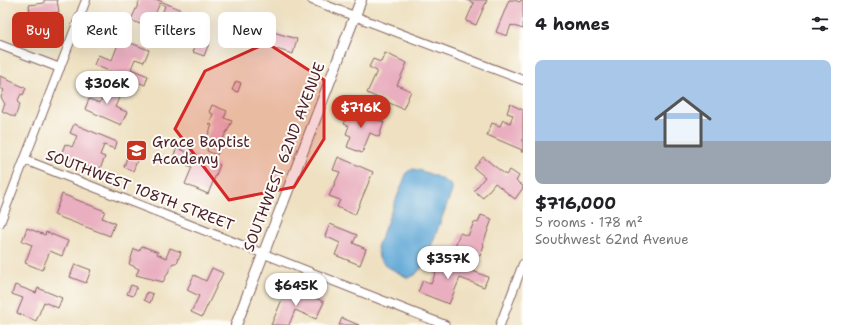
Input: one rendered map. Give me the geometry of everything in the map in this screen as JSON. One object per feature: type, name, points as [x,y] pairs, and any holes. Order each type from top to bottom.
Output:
[{"type":"street","points":[[0,223],[86,0]]},
{"type":"street","points":[[312,0],[523,80]]},
{"type":"street","name":"SOUTHWEST 62ND AVENUE","points":[[236,325],[361,0]]},
{"type":"street","points":[[0,45],[60,68]]},
{"type":"street","name":"SOUTHWEST 108TH STREET","points":[[25,160],[445,325]]},
{"type":"street","points":[[500,325],[523,264]]},
{"type":"highlighted area","points":[[267,43],[324,80],[324,139],[294,187],[229,200],[175,129],[205,71]]},
{"type":"water","points":[[413,169],[428,173],[443,180],[452,186],[452,191],[423,266],[415,275],[408,278],[386,266],[379,258],[377,247],[407,172]]},
{"type":"building","points":[[44,0],[57,0],[59,12],[30,12],[29,5],[44,3]]},
{"type":"building","points":[[140,0],[158,0],[181,10],[180,12],[163,12],[165,6],[160,3],[156,12],[140,12],[140,24],[132,20]]},
{"type":"building","points":[[466,0],[487,0],[476,25],[466,21],[474,3]]},
{"type":"building","points":[[509,0],[520,2],[523,0],[523,29],[511,25],[507,36],[496,32]]},
{"type":"building","points":[[276,33],[297,39],[293,54],[272,48],[276,48]]},
{"type":"building","points":[[132,44],[140,47],[140,48],[149,50],[144,62],[135,59],[131,69],[148,76],[145,85],[94,65],[98,55],[112,60],[117,48],[132,48]]},
{"type":"building","points":[[195,48],[207,48],[204,56],[193,52]]},
{"type":"building","points":[[385,53],[407,63],[397,85],[411,91],[403,109],[367,93],[377,71],[369,67],[373,59],[381,62]]},
{"type":"building","points":[[0,76],[26,88],[23,95],[21,94],[17,102],[20,104],[15,117],[2,111],[5,104],[1,97],[4,90],[0,88]]},
{"type":"building","points":[[236,81],[241,83],[238,92],[232,90]]},
{"type":"building","points":[[105,84],[117,90],[114,96],[119,98],[115,107],[127,112],[121,125],[85,109],[89,99],[100,103],[102,98],[95,95],[98,87],[103,89]]},
{"type":"building","points":[[510,104],[523,110],[523,152],[521,152],[522,150],[487,135],[492,123],[500,126],[503,120],[510,123],[513,115],[507,113]]},
{"type":"building","points":[[212,105],[227,111],[224,118],[232,121],[217,155],[207,151],[208,146],[204,145],[212,125],[209,124],[213,114],[209,112]]},
{"type":"building","points":[[350,109],[384,122],[379,137],[370,133],[362,153],[347,147],[351,136],[346,134],[349,126],[344,124]]},
{"type":"building","points":[[74,124],[117,142],[115,149],[104,145],[100,155],[105,157],[99,171],[61,155],[65,144],[72,147],[77,136],[70,133]]},
{"type":"building","points":[[177,148],[220,165],[208,194],[185,184],[192,167],[172,159]]},
{"type":"building","points":[[127,157],[137,161],[133,171],[124,167]]},
{"type":"building","points":[[338,157],[373,172],[355,215],[337,207],[340,200],[329,196],[340,172],[333,170]]},
{"type":"building","points":[[483,157],[506,175],[510,170],[519,176],[516,181],[523,186],[523,188],[515,199],[495,183],[483,198],[474,191],[485,177],[474,168]]},
{"type":"building","points":[[62,194],[105,211],[102,218],[115,223],[110,236],[54,215]]},
{"type":"building","points":[[481,215],[492,219],[480,256],[455,246],[460,233],[468,236],[474,222],[478,223]]},
{"type":"building","points":[[330,224],[357,235],[353,243],[366,249],[360,265],[335,255],[340,243],[325,236]]},
{"type":"building","points":[[27,228],[45,235],[46,232],[68,241],[62,256],[50,251],[42,270],[25,263],[32,245],[22,241]]},
{"type":"building","points":[[142,246],[158,252],[157,254],[166,258],[170,248],[181,252],[177,263],[173,263],[163,282],[136,275],[139,269],[129,264],[134,249],[139,251]]},
{"type":"building","points":[[432,255],[488,277],[484,287],[460,278],[449,304],[418,292],[423,280],[431,284],[437,269],[428,265]]},
{"type":"building","points":[[75,264],[91,270],[86,283],[70,277]]},
{"type":"building","points":[[212,268],[223,273],[202,317],[191,312],[199,296],[187,290],[194,275],[206,281]]},
{"type":"building","points":[[15,285],[36,293],[38,288],[62,298],[58,308],[44,302],[36,321],[17,313],[23,298],[12,294]]},
{"type":"building","points":[[131,285],[137,287],[133,296],[127,294]]},
{"type":"building","points":[[288,286],[324,302],[316,319],[295,310],[289,325],[271,325]]},
{"type":"building","points":[[147,292],[153,294],[150,303],[144,300]]},
{"type":"building","points":[[342,318],[359,325],[339,325]]},
{"type":"place","name":"Grace Baptist Academy","points":[[137,151]]}]
